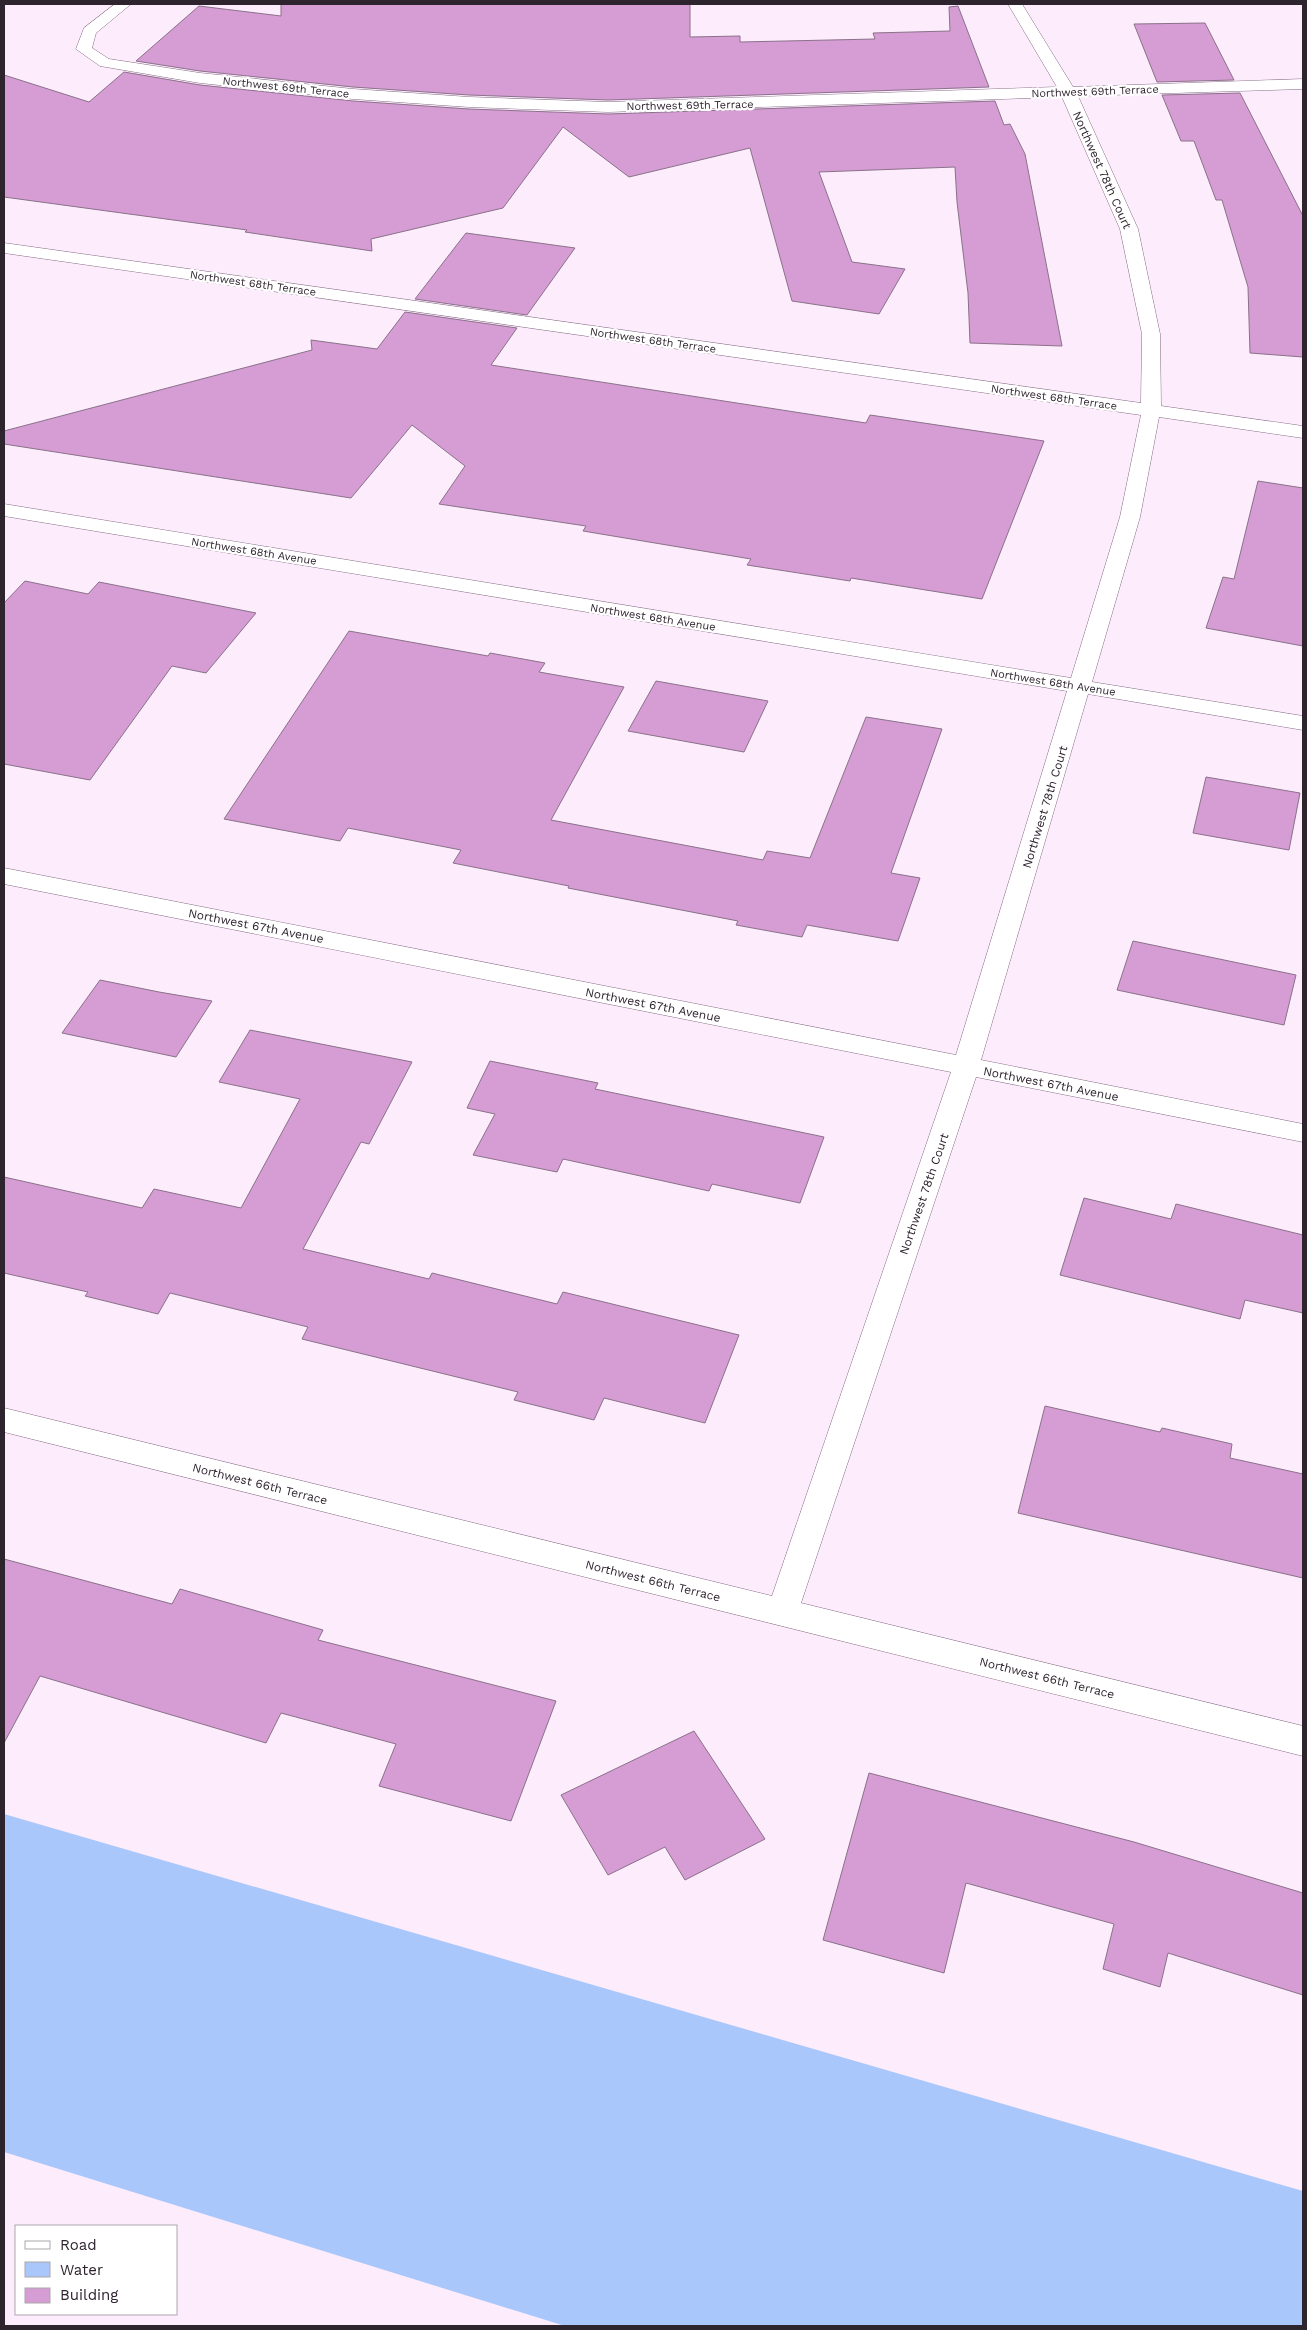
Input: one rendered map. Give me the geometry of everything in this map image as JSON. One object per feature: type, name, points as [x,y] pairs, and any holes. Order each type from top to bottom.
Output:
[{"type":"street","name":"Northwest 69th Terrace","points":[[124,4],[89,30],[84,49],[105,63],[200,78],[354,94],[469,102],[617,106],[1303,84]]},
{"type":"street","name":"Northwest 78th Court","points":[[782,1613],[966,1067],[1081,687],[1130,517],[1150,410],[1151,334],[1129,229],[1068,92],[1015,4]]},
{"type":"street","name":"Northwest 68th Terrace","points":[[4,248],[1303,432]]},
{"type":"street","name":"Northwest 68th Avenue","points":[[4,510],[1303,723]]},
{"type":"street","name":"Northwest 67th Avenue","points":[[4,876],[1303,1133]]},
{"type":"street","name":"Northwest 66th Terrace","points":[[4,1420],[1303,1741]]},
{"type":"water","points":[[4,1814],[1303,2191],[1303,2326],[565,2326],[4,2152]]},
{"type":"building","points":[[281,4],[690,4],[690,37],[740,36],[740,42],[875,39],[873,33],[950,31],[949,7],[958,6],[989,87],[608,100],[469,95],[353,87],[200,71],[136,61],[199,6],[281,16]]},
{"type":"building","points":[[1205,23],[1234,80],[1157,82],[1134,24]]},
{"type":"building","points":[[124,72],[200,85],[353,101],[469,109],[608,114],[995,101],[1004,125],[1010,124],[1025,154],[1062,346],[970,343],[968,293],[957,202],[955,167],[819,172],[852,262],[905,269],[879,314],[792,301],[750,148],[629,177],[563,127],[503,208],[371,239],[372,251],[245,232],[247,230],[4,197],[4,75],[89,102]]},
{"type":"building","points":[[1240,93],[1303,216],[1303,357],[1250,353],[1248,287],[1222,200],[1216,200],[1194,141],[1181,141],[1162,95]]},
{"type":"building","points":[[466,233],[575,248],[527,315],[415,299]]},
{"type":"building","points":[[405,312],[517,328],[491,365],[866,423],[870,415],[1044,441],[982,599],[851,578],[850,581],[747,565],[751,559],[583,531],[586,526],[439,504],[465,466],[412,425],[351,498],[4,444],[4,431],[312,350],[311,340],[377,349]]},
{"type":"building","points":[[1258,481],[1303,488],[1303,646],[1206,628],[1223,577],[1234,579]]},
{"type":"building","points":[[25,581],[88,594],[99,582],[256,613],[206,673],[172,666],[90,780],[4,764],[4,603]]},
{"type":"building","points":[[349,631],[488,656],[490,653],[545,663],[539,672],[624,687],[551,820],[763,860],[767,851],[810,858],[866,717],[942,729],[891,873],[920,878],[898,941],[807,925],[802,937],[736,925],[738,921],[568,888],[569,886],[453,863],[461,850],[348,828],[340,841],[224,819]]},
{"type":"building","points":[[656,681],[768,701],[744,752],[628,731]]},
{"type":"building","points":[[1206,777],[1300,793],[1289,850],[1193,833]]},
{"type":"building","points":[[1133,941],[1296,975],[1284,1025],[1117,990]]},
{"type":"building","points":[[100,980],[212,1001],[176,1057],[62,1033]]},
{"type":"building","points":[[250,1030],[412,1062],[369,1144],[361,1142],[303,1249],[429,1279],[432,1273],[557,1304],[563,1292],[739,1335],[705,1423],[604,1398],[594,1420],[514,1400],[518,1392],[302,1339],[308,1327],[170,1293],[158,1314],[85,1296],[88,1292],[4,1273],[4,1177],[142,1208],[154,1189],[241,1208],[300,1099],[219,1082]]},
{"type":"building","points":[[490,1061],[598,1083],[595,1089],[824,1137],[800,1203],[712,1184],[709,1191],[563,1159],[557,1172],[473,1155],[495,1114],[467,1108]]},
{"type":"building","points":[[1084,1198],[1171,1219],[1176,1204],[1303,1235],[1303,1313],[1245,1300],[1240,1319],[1060,1275]]},
{"type":"building","points":[[1045,1406],[1160,1432],[1162,1428],[1232,1444],[1230,1458],[1303,1474],[1303,1578],[1018,1513]]},
{"type":"building","points":[[4,1559],[172,1604],[180,1589],[323,1630],[318,1640],[556,1701],[511,1821],[379,1786],[396,1744],[281,1713],[266,1743],[40,1676],[4,1743]]},
{"type":"building","points":[[694,1731],[765,1839],[685,1880],[665,1847],[608,1875],[561,1795]]},
{"type":"building","points":[[869,1773],[1134,1842],[1303,1893],[1303,1995],[1168,1953],[1160,1987],[1103,1969],[1114,1924],[966,1883],[944,1973],[823,1940]]}]
